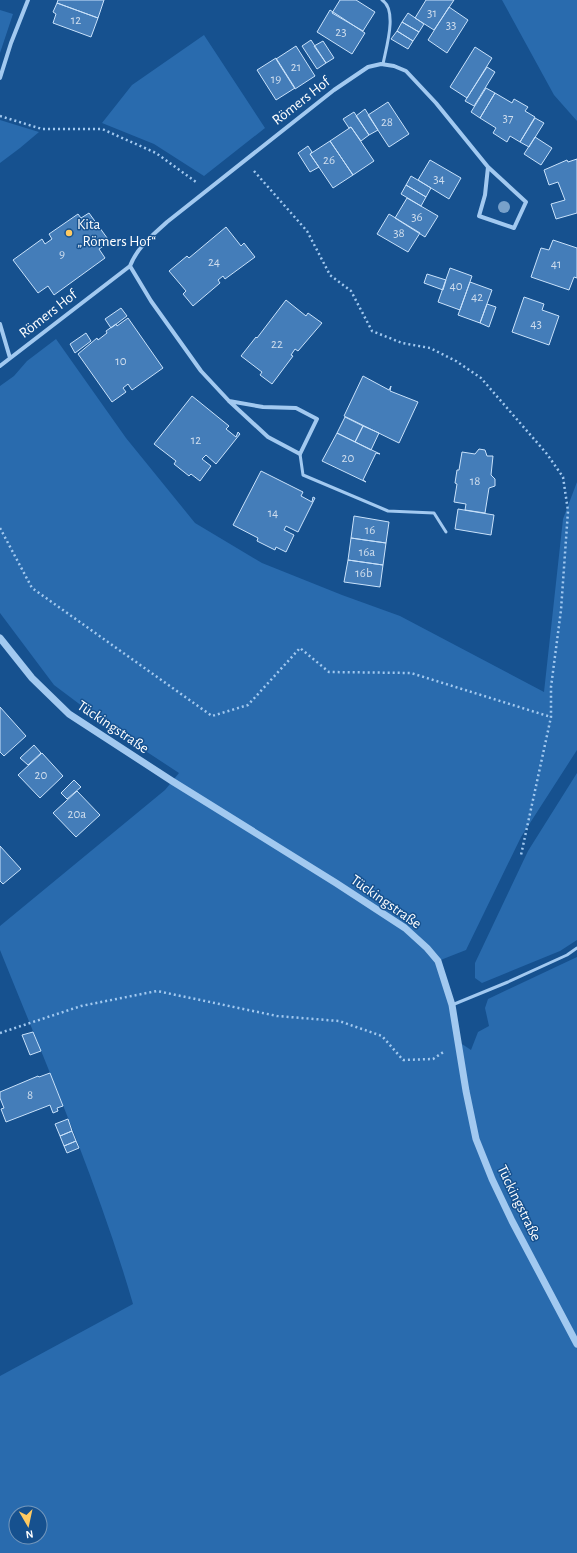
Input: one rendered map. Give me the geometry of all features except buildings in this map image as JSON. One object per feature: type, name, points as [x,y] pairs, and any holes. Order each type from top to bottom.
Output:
[{"type":"street","points":[[0,78],[11,42],[28,0]]},
{"type":"street","points":[[383,64],[394,66],[406,71],[436,103],[488,166],[526,202],[514,228],[479,216],[485,195],[488,166]]},
{"type":"street","name":"Römers Hof","points":[[0,366],[130,266],[135,253],[142,244],[340,85],[368,67],[383,64]]},
{"type":"street","points":[[130,266],[177,339],[201,371],[228,401],[268,437],[300,454],[317,419],[296,408],[263,407],[228,401]]},
{"type":"street","points":[[0,324],[10,358]]},
{"type":"street","name":"Tückingstraße","points":[[1,643],[32,678],[68,714],[152,769],[330,878],[405,928],[427,948],[438,961],[452,1005],[466,1091],[479,1146],[512,1222],[577,1344]]},
{"type":"lane","points":[[382,0],[386,2],[391,11],[383,64]]},
{"type":"lane","points":[[300,454],[303,475],[388,511],[434,513],[446,532]]},
{"type":"lane","points":[[452,1005],[522,976],[567,955],[577,948]]},
{"type":"path","points":[[0,116],[42,129],[102,129],[156,153],[185,172],[207,191]]},
{"type":"path","points":[[244,161],[307,231],[330,275],[351,291],[372,331],[402,343],[430,348],[456,360],[481,378],[548,454],[564,477],[568,511],[561,610],[551,687],[551,718],[521,855]]},
{"type":"path","points":[[0,528],[32,588],[212,716],[248,705],[300,648],[330,672],[411,673],[551,718]]},
{"type":"path","points":[[0,1033],[81,1006],[156,991],[277,1016],[340,1021],[382,1036],[403,1060],[432,1059],[459,1042]]},
{"type":"shaded area","points":[[502,0],[577,0],[577,121],[554,95]]},
{"type":"shaded area","points":[[0,10],[13,14],[0,53]]},
{"type":"shaded area","points":[[204,35],[265,128],[204,176],[154,144],[102,123],[132,85]]},
{"type":"shaded area","points":[[0,120],[39,132],[0,163]]},
{"type":"shaded area","points":[[56,339],[126,438],[195,523],[262,563],[400,616],[544,692],[563,519],[577,482],[577,750],[521,837],[466,950],[438,961],[459,1042],[471,1050],[478,1032],[489,1026],[485,1008],[488,999],[577,957],[577,1553],[0,1553],[0,1376],[133,1304],[88,1170],[0,950],[0,926],[165,790],[179,773],[118,733],[54,685],[0,613],[0,386],[14,376],[27,361]]},
{"type":"shaded area","points":[[577,773],[577,940],[560,951],[482,983],[475,978],[475,963],[528,851]]},
{"type":"place","name":"Kita „Römers Hof“","points":[[69,233]]}]
